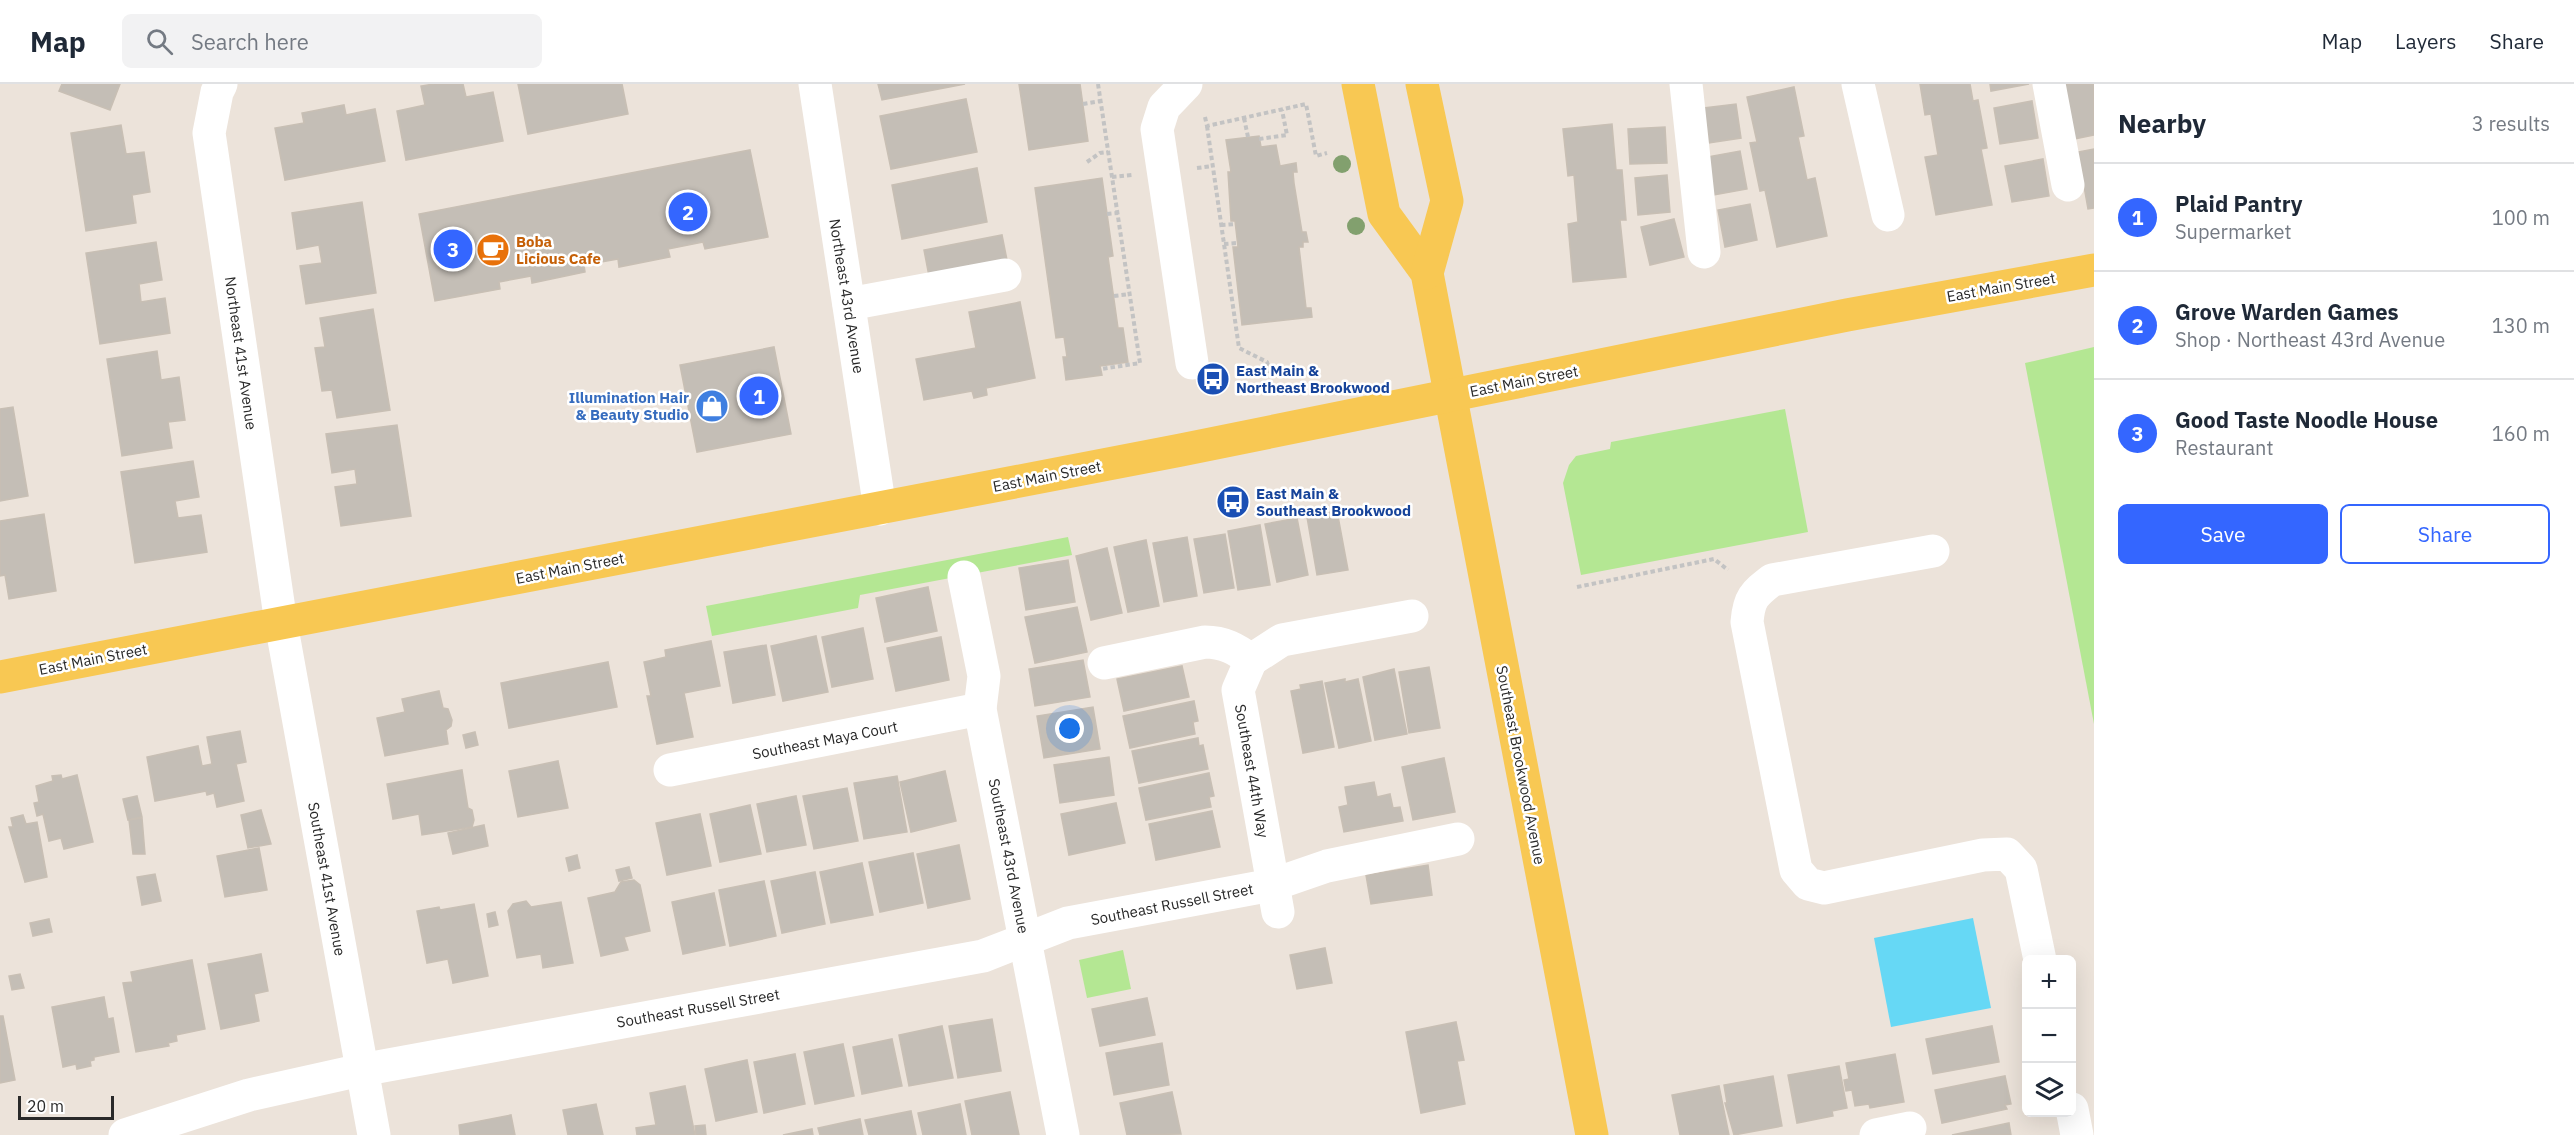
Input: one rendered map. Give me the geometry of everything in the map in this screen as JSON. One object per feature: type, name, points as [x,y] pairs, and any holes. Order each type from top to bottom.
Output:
[{"type":"main road","points":[[1358,84],[1384,214],[1427,273]]},
{"type":"main road","points":[[1422,84],[1447,201],[1427,273]]},
{"type":"main road","name":"East Main Street","points":[[0,677],[880,509],[1847,315],[2094,270]]},
{"type":"main road","name":"Southeast Brookwood Avenue","points":[[1427,273],[1592,1135]]},
{"type":"street","name":"Northeast 41st Avenue","points":[[221,84],[209,133],[281,623]]},
{"type":"street","name":"Northeast 43rd Avenue","points":[[815,84],[880,509]]},
{"type":"street","points":[[1186,84],[1164,106],[1157,129],[1192,363]]},
{"type":"street","points":[[1686,84],[1704,252]]},
{"type":"street","points":[[1858,84],[1888,215]]},
{"type":"street","points":[[2049,84],[2068,185]]},
{"type":"street","points":[[849,304],[1005,275]]},
{"type":"street","points":[[1933,551],[1772,580],[1754,594],[1749,608],[1748,622],[1797,870],[1808,884],[1824,888],[1983,855],[2007,854],[2021,869],[2039,955]]},
{"type":"street","name":"Southeast 43rd Avenue","points":[[964,578],[984,676],[981,709],[1063,1135]]},
{"type":"street","points":[[1104,663],[1205,642],[1219,642],[1251,660],[1282,640],[1412,616]]},
{"type":"street","name":"Southeast 41st Avenue","points":[[281,623],[374,1135]]},
{"type":"street","name":"Southeast 44th Way","points":[[1251,660],[1238,690],[1275,898]]},
{"type":"street","name":"Southeast Maya Court","points":[[670,770],[981,709]]},
{"type":"street","name":"Southeast Russell Street","points":[[125,1135],[249,1095],[362,1070],[983,956],[1068,923],[1275,898],[1327,866],[1458,839]]},
{"type":"street","points":[[1876,1135],[1910,1128]]},
{"type":"path","points":[[1098,84],[1140,363],[1101,369]]},
{"type":"path","points":[[1083,104],[1101,101]]},
{"type":"path","points":[[1207,126],[1306,104],[1316,156],[1327,153]]},
{"type":"path","points":[[1259,140],[1287,135],[1282,110]]},
{"type":"path","points":[[1205,117],[1239,348],[1267,362],[1270,373]]},
{"type":"path","points":[[1244,118],[1248,137]]},
{"type":"path","points":[[1087,162],[1100,153],[1108,152]]},
{"type":"path","points":[[1107,214],[1118,213]]},
{"type":"path","points":[[1221,225],[1235,224]]},
{"type":"path","points":[[1224,244],[1237,243]]},
{"type":"path","points":[[1114,296],[1130,294]]},
{"type":"path","points":[[1577,587],[1714,559],[1728,570]]},
{"type":"green space","points":[[2094,347],[2094,724],[2025,363]]},
{"type":"green space","points":[[1785,409],[1808,532],[1581,575],[1563,483],[1569,465],[1576,456],[1610,449],[1611,442]]},
{"type":"green space","points":[[1068,537],[1072,555],[860,595],[858,608],[712,636],[706,606]]},
{"type":"green space","points":[[1123,950],[1131,989],[1087,998],[1079,960]]},
{"type":"water","points":[[1973,918],[1991,1008],[1891,1027],[1874,938]]},
{"type":"building","points":[[62,84],[120,84],[110,110],[59,91]]},
{"type":"building","points":[[463,84],[466,97],[493,92],[503,141],[406,160],[397,111],[425,105],[421,86]]},
{"type":"building","points":[[518,84],[622,84],[628,114],[528,134]]},
{"type":"building","points":[[878,84],[965,84],[882,100]]},
{"type":"building","points":[[1019,84],[1080,84],[1088,141],[1029,150]]},
{"type":"building","points":[[1920,84],[1970,84],[1973,101],[1978,100],[1987,148],[1981,149],[1992,205],[1936,215],[1925,157],[1938,155],[1931,114],[1925,115]]},
{"type":"building","points":[[1990,84],[2029,84],[1991,91]]},
{"type":"building","points":[[2065,84],[2094,84],[2094,135],[2074,139]]},
{"type":"building","points":[[1794,87],[1804,136],[1798,137],[1807,180],[1815,178],[1827,236],[1777,247],[1765,190],[1760,191],[1750,143],[1757,142],[1747,97]]},
{"type":"building","points":[[966,99],[977,152],[891,169],[880,116]]},
{"type":"building","points":[[2032,101],[2038,138],[2000,144],[1994,108]]},
{"type":"building","points":[[1736,104],[1741,138],[1709,143],[1704,108]]},
{"type":"building","points":[[344,105],[346,115],[375,109],[385,161],[285,180],[275,128],[304,123],[302,113]]},
{"type":"building","points":[[1612,124],[1616,170],[1622,170],[1626,220],[1620,220],[1626,277],[1573,282],[1568,224],[1578,222],[1574,175],[1568,176],[1563,129]]},
{"type":"building","points":[[121,125],[126,154],[144,152],[150,192],[132,195],[136,223],[86,231],[71,133]]},
{"type":"building","points":[[1665,127],[1667,163],[1630,164],[1628,129]]},
{"type":"building","points":[[1259,136],[1261,147],[1276,145],[1280,166],[1296,163],[1297,172],[1293,172],[1294,183],[1302,232],[1306,232],[1308,242],[1303,242],[1303,247],[1299,247],[1306,308],[1311,308],[1312,317],[1242,325],[1233,247],[1238,247],[1235,221],[1231,221],[1228,172],[1231,172],[1226,140]]},
{"type":"building","points":[[2094,149],[2094,208],[2088,209],[2078,152]]},
{"type":"building","points":[[750,150],[768,237],[705,249],[703,242],[668,249],[670,257],[619,267],[618,259],[584,265],[585,272],[532,283],[531,276],[499,282],[500,289],[435,301],[419,214]]},
{"type":"building","points":[[1740,151],[1747,189],[1714,195],[1707,157]]},
{"type":"building","points":[[2043,159],[2049,196],[2012,202],[2005,166]]},
{"type":"building","points":[[977,168],[987,222],[902,239],[892,185]]},
{"type":"building","points":[[1667,175],[1670,212],[1638,215],[1635,178]]},
{"type":"building","points":[[1102,178],[1113,256],[1108,257],[1118,328],[1123,328],[1128,362],[1100,366],[1102,375],[1066,380],[1063,357],[1067,357],[1064,337],[1056,338],[1035,188]]},
{"type":"building","points":[[362,202],[376,293],[306,304],[300,266],[322,263],[319,245],[297,249],[292,213]]},
{"type":"building","points":[[1750,204],[1757,240],[1725,247],[1718,210]]},
{"type":"building","points":[[1674,219],[1684,257],[1650,265],[1641,227]]},
{"type":"building","points":[[1002,235],[1007,260],[929,276],[924,250]]},
{"type":"building","points":[[156,242],[162,280],[139,284],[141,302],[165,298],[170,333],[100,344],[86,253]]},
{"type":"building","points":[[1020,302],[1035,378],[986,388],[987,395],[974,398],[972,391],[924,400],[916,359],[976,348],[969,312]]},
{"type":"building","points":[[373,309],[390,410],[337,418],[332,390],[322,391],[315,348],[325,347],[320,318]]},
{"type":"building","points":[[774,347],[791,434],[697,452],[680,365]]},
{"type":"building","points":[[157,351],[161,380],[179,377],[185,420],[168,422],[172,448],[122,456],[107,359]]},
{"type":"building","points":[[13,407],[28,496],[0,501],[0,409]]},
{"type":"building","points":[[397,425],[411,516],[341,526],[335,487],[357,484],[355,469],[332,473],[326,434]]},
{"type":"building","points":[[193,461],[199,497],[175,501],[178,518],[201,515],[207,552],[135,563],[121,472]]},
{"type":"building","points":[[1337,511],[1348,570],[1317,575],[1307,517]]},
{"type":"building","points":[[44,514],[56,591],[9,599],[5,575],[0,576],[0,521]]},
{"type":"building","points":[[1297,518],[1308,575],[1277,582],[1265,524]]},
{"type":"building","points":[[1260,525],[1270,585],[1238,590],[1228,531]]},
{"type":"building","points":[[1225,534],[1234,588],[1204,593],[1194,539]]},
{"type":"building","points":[[1187,537],[1197,596],[1164,602],[1153,543]]},
{"type":"building","points":[[1146,540],[1159,606],[1128,612],[1114,547]]},
{"type":"building","points":[[1107,548],[1122,613],[1091,620],[1076,556]]},
{"type":"building","points":[[1068,560],[1075,602],[1026,610],[1019,568]]},
{"type":"building","points":[[928,587],[937,631],[885,642],[876,598]]},
{"type":"building","points":[[1077,607],[1087,652],[1035,663],[1025,617]]},
{"type":"building","points":[[863,628],[873,679],[832,687],[822,637]]},
{"type":"building","points":[[816,636],[828,692],[783,701],[771,646]]},
{"type":"building","points":[[941,637],[949,680],[896,691],[887,648]]},
{"type":"building","points":[[711,641],[720,686],[684,693],[693,737],[657,744],[647,696],[651,696],[644,662],[666,657],[665,650]]},
{"type":"building","points":[[766,645],[775,695],[733,703],[724,652]]},
{"type":"building","points":[[1083,660],[1090,697],[1035,706],[1029,669]]},
{"type":"building","points":[[608,662],[617,707],[509,728],[501,683]]},
{"type":"building","points":[[1182,666],[1189,697],[1124,711],[1117,679]]},
{"type":"building","points":[[1429,667],[1440,728],[1409,733],[1399,672]]},
{"type":"building","points":[[1394,669],[1407,734],[1375,740],[1363,677]]},
{"type":"building","points":[[1345,679],[1345,682],[1358,679],[1371,741],[1339,748],[1325,683]]},
{"type":"building","points":[[1322,681],[1334,747],[1303,753],[1291,691],[1301,689],[1300,685]]},
{"type":"building","points":[[439,691],[443,708],[448,709],[452,720],[451,726],[446,730],[448,744],[385,756],[377,718],[405,712],[402,699]]},
{"type":"building","points":[[1194,701],[1198,721],[1193,722],[1195,734],[1130,748],[1123,716]]},
{"type":"building","points":[[1093,707],[1100,749],[1044,758],[1037,716]]},
{"type":"building","points":[[240,731],[246,762],[236,764],[244,801],[217,807],[214,793],[207,795],[206,791],[155,801],[147,757],[198,746],[202,766],[212,764],[207,737]]},
{"type":"building","points":[[475,732],[478,745],[466,748],[463,735]]},
{"type":"building","points":[[1198,738],[1199,746],[1203,745],[1208,769],[1139,783],[1132,751]]},
{"type":"building","points":[[1109,757],[1114,795],[1060,803],[1054,765]]},
{"type":"building","points":[[1444,758],[1455,812],[1413,820],[1402,767]]},
{"type":"building","points":[[558,761],[568,808],[518,817],[509,771]]},
{"type":"building","points":[[462,770],[468,808],[472,810],[474,820],[472,827],[422,835],[419,814],[393,819],[387,784]]},
{"type":"building","points":[[945,771],[956,821],[911,832],[900,782]]},
{"type":"building","points":[[1209,773],[1214,796],[1209,797],[1211,807],[1146,820],[1139,788]]},
{"type":"building","points":[[61,775],[62,779],[77,775],[93,842],[64,849],[61,838],[49,841],[43,814],[37,816],[34,803],[39,802],[36,786],[53,781],[52,776]]},
{"type":"building","points":[[897,776],[907,832],[864,839],[854,783]]},
{"type":"building","points":[[1374,782],[1377,797],[1390,794],[1393,808],[1400,807],[1403,821],[1344,832],[1339,807],[1348,805],[1345,787]]},
{"type":"building","points":[[847,788],[858,841],[814,849],[803,796]]},
{"type":"building","points":[[137,796],[142,817],[128,820],[123,799]]},
{"type":"building","points":[[796,796],[806,845],[767,852],[757,804]]},
{"type":"building","points":[[1116,803],[1125,843],[1069,855],[1061,814]]},
{"type":"building","points":[[750,805],[761,854],[720,862],[710,814]]},
{"type":"building","points":[[261,810],[271,844],[248,848],[241,815]]},
{"type":"building","points":[[1212,811],[1220,847],[1156,860],[1149,824]]},
{"type":"building","points":[[700,814],[711,866],[667,875],[656,823]]},
{"type":"building","points":[[23,815],[26,824],[37,822],[47,877],[25,882],[9,827],[13,827],[11,818]]},
{"type":"building","points":[[142,818],[145,854],[133,854],[129,820]]},
{"type":"building","points":[[484,825],[488,846],[453,854],[448,833]]},
{"type":"building","points":[[959,845],[970,899],[928,908],[917,854]]},
{"type":"building","points":[[259,848],[267,890],[225,897],[217,856]]},
{"type":"building","points":[[913,853],[923,903],[880,912],[869,862]]},
{"type":"building","points":[[577,855],[580,868],[569,871],[566,858]]},
{"type":"building","points":[[862,863],[873,915],[831,923],[820,872]]},
{"type":"building","points":[[1428,865],[1432,895],[1371,904],[1366,875]]},
{"type":"building","points":[[629,867],[632,878],[619,881],[616,870]]},
{"type":"building","points":[[815,872],[825,924],[782,933],[771,881]]},
{"type":"building","points":[[155,874],[161,901],[142,905],[137,877]]},
{"type":"building","points":[[634,880],[640,885],[650,931],[624,937],[628,950],[601,956],[588,898],[615,892],[621,882]]},
{"type":"building","points":[[764,881],[776,936],[730,946],[719,890]]},
{"type":"building","points":[[714,893],[725,945],[683,954],[672,902]]},
{"type":"building","points":[[526,901],[531,907],[561,902],[573,963],[543,968],[541,954],[517,958],[508,911],[513,904]]},
{"type":"building","points":[[474,904],[488,976],[453,983],[448,959],[427,963],[417,911],[439,907],[440,910]]},
{"type":"building","points":[[495,912],[498,925],[489,927],[487,914]]},
{"type":"building","points":[[49,919],[52,932],[33,936],[30,923]]},
{"type":"building","points":[[1325,948],[1332,983],[1297,989],[1290,955]]},
{"type":"building","points":[[261,954],[268,991],[254,994],[259,1021],[221,1029],[208,964]]},
{"type":"building","points":[[192,960],[205,1029],[176,1035],[177,1041],[168,1043],[169,1046],[136,1052],[123,983],[133,982],[131,972]]},
{"type":"building","points":[[20,974],[24,988],[12,990],[9,976]]},
{"type":"building","points":[[104,997],[108,1019],[113,1018],[119,1052],[94,1057],[94,1060],[90,1061],[91,1066],[77,1069],[76,1064],[63,1067],[52,1007]]},
{"type":"building","points":[[1147,998],[1155,1035],[1100,1046],[1092,1009]]},
{"type":"building","points":[[0,1016],[3,1016],[15,1080],[0,1083]]},
{"type":"building","points":[[992,1019],[1001,1071],[958,1078],[949,1026]]},
{"type":"building","points":[[1456,1022],[1464,1060],[1457,1061],[1465,1104],[1421,1113],[1406,1032]]},
{"type":"building","points":[[942,1026],[953,1078],[909,1086],[899,1035]]},
{"type":"building","points":[[1992,1026],[1999,1062],[1933,1074],[1926,1039]]},
{"type":"building","points":[[892,1039],[902,1086],[862,1094],[853,1047]]},
{"type":"building","points":[[1162,1043],[1169,1085],[1114,1095],[1106,1053]]},
{"type":"building","points":[[843,1044],[854,1096],[815,1104],[804,1052]]},
{"type":"building","points":[[795,1054],[805,1104],[764,1113],[754,1062]]},
{"type":"building","points":[[1895,1054],[1904,1102],[1870,1108],[1869,1104],[1855,1106],[1852,1090],[1846,1091],[1844,1080],[1849,1079],[1846,1063]]},
{"type":"building","points":[[747,1060],[757,1112],[716,1121],[705,1069]]},
{"type":"building","points":[[1839,1066],[1847,1108],[1832,1111],[1833,1116],[1797,1123],[1788,1075]]},
{"type":"building","points":[[1773,1076],[1782,1126],[1734,1135],[1725,1103],[1727,1103],[1724,1085]]},
{"type":"building","points":[[2005,1076],[2011,1104],[2005,1105],[2007,1109],[1942,1123],[1935,1090]]},
{"type":"building","points":[[685,1086],[695,1135],[637,1135],[636,1128],[656,1125],[650,1093]]},
{"type":"building","points":[[1719,1086],[1729,1135],[1680,1135],[1672,1095]]},
{"type":"building","points":[[1010,1092],[1019,1135],[972,1135],[965,1101]]},
{"type":"building","points":[[1172,1092],[1181,1134],[1127,1135],[1120,1103]]},
{"type":"building","points":[[596,1104],[603,1135],[568,1135],[563,1110]]},
{"type":"building","points":[[960,1104],[966,1135],[923,1135],[918,1113]]},
{"type":"building","points":[[911,1111],[916,1135],[869,1135],[865,1120]]},
{"type":"building","points":[[511,1115],[515,1135],[460,1135],[459,1125]]},
{"type":"building","points":[[860,1119],[863,1135],[820,1135],[818,1128]]},
{"type":"building","points":[[2009,1123],[2011,1135],[1952,1135]]},
{"type":"building","points":[[705,1125],[706,1135],[696,1135],[695,1126]]},
{"type":"building","points":[[812,1129],[813,1135],[783,1135]]},
{"type":"place","name":"Grove Warden Games","points":[[688,212]]},
{"type":"place","name":"Good Taste Noodle House","points":[[453,249]]},
{"type":"place","name":"Boba Licious Cafe","points":[[493,250]]},
{"type":"place","name":"East Main & Northeast Brookwood","points":[[1213,379]]},
{"type":"place","name":"Plaid Pantry","points":[[759,396]]},
{"type":"place","name":"Illumination Hair & Beauty Studio","points":[[712,406]]},
{"type":"place","name":"East Main & Southeast Brookwood","points":[[1233,502]]}]
